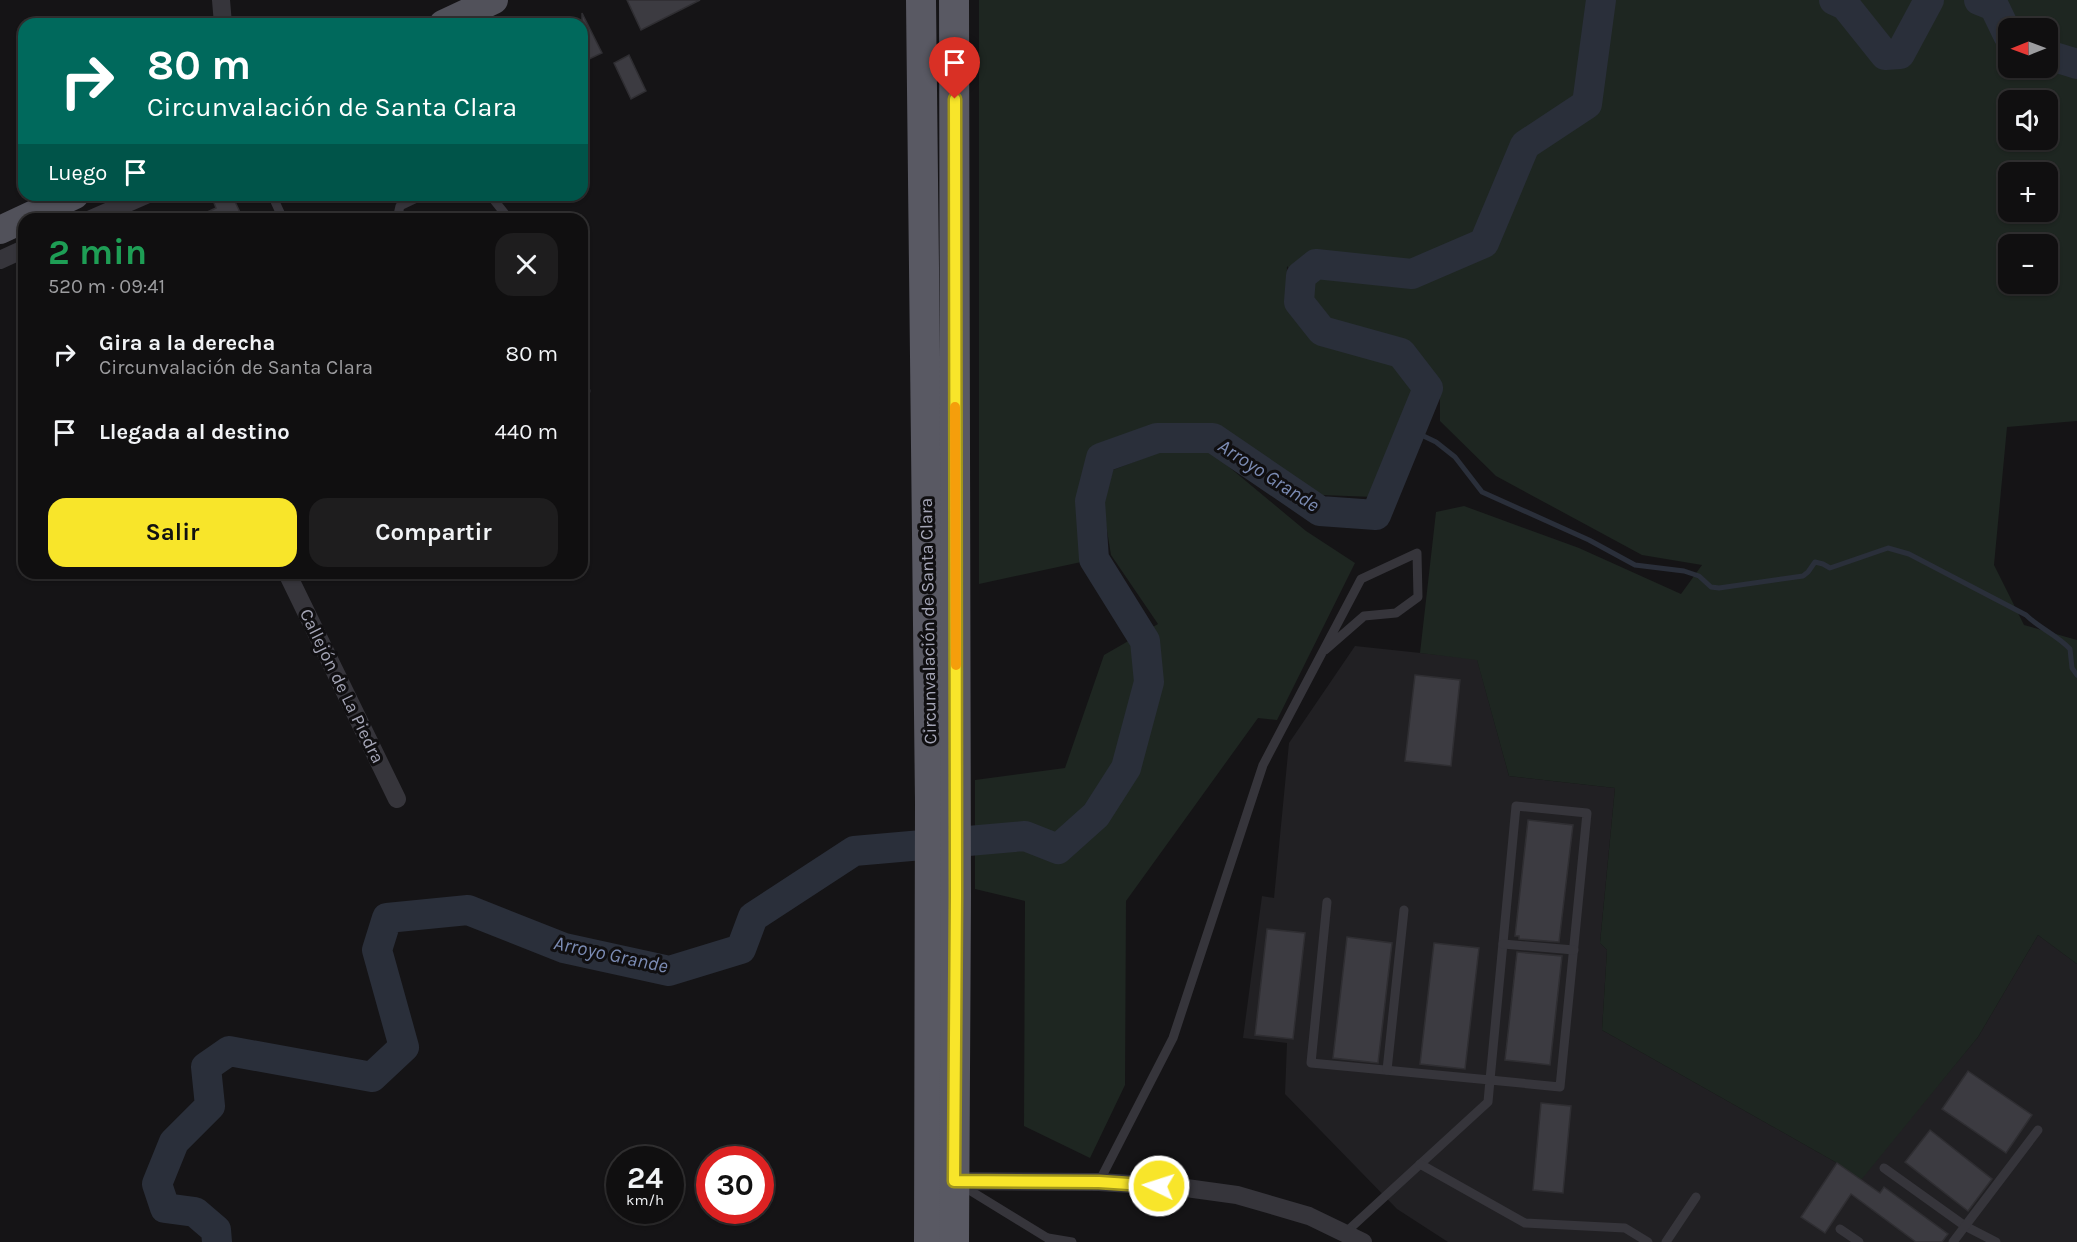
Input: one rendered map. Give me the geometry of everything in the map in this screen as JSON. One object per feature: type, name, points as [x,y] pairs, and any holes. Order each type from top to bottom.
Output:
[{"type":"highway","name":"Circunvalación de Santa Clara","points":[[921,0],[943,800]]},
{"type":"highway","name":"Circunvalación de Santa Clara","points":[[929,1242],[941,1181],[943,800],[954,0]]},
{"type":"highway","name":"Circunvalación de Santa Clara","points":[[941,1181],[954,1242]]},
{"type":"main road","points":[[456,18],[494,0]]},
{"type":"main road","points":[[36,213],[62,201]]},
{"type":"main road","points":[[0,230],[18,222]]},
{"type":"street","points":[[221,0],[222,18]]},
{"type":"street","points":[[115,213],[136,201]]},
{"type":"street","points":[[0,260],[18,252]]},
{"type":"street","name":"Callejón de La Piedra","points":[[290,579],[397,799]]},
{"type":"street","points":[[941,1181],[1099,1182],[1179,1187],[1237,1195],[1309,1216],[1363,1242]]},
{"type":"lane","points":[[398,213],[400,206],[410,201]]},
{"type":"lane","points":[[495,201],[504,213]]},
{"type":"lane","points":[[1099,1182],[1173,1038],[1263,765],[1361,579],[1417,553],[1418,597],[1396,613],[1364,616],[1325,650]]},
{"type":"lane","points":[[1327,902],[1311,1063],[1387,1070],[1490,1080],[1560,1087],[1587,813],[1516,806],[1490,1080],[1488,1102],[1345,1233]]},
{"type":"lane","points":[[1387,1070],[1404,910]]},
{"type":"lane","points":[[1503,944],[1574,950]]},
{"type":"lane","points":[[1953,1242],[2038,1130]]},
{"type":"lane","points":[[1420,1164],[1525,1223],[1625,1228],[1648,1242]]},
{"type":"lane","points":[[1884,1168],[1965,1226],[1996,1242]]},
{"type":"lane","points":[[941,1181],[1051,1240],[1072,1242]]},
{"type":"lane","points":[[1666,1242],[1696,1197]]},
{"type":"lane","points":[[1840,1228],[1859,1242]]},
{"type":"shaded area","points":[[979,0],[2077,0],[2077,421],[2007,427],[1994,565],[2024,625],[2077,640],[2077,964],[2038,935],[1978,1037],[1861,1180],[1837,1163],[1602,1030],[1607,950],[1600,943],[1615,788],[1509,776],[1477,660],[1420,653],[1436,512],[1464,506],[1579,548],[1681,594],[1702,565],[1642,555],[1496,476],[1440,421],[1440,383],[1393,336],[1328,321],[1287,266],[1286,303],[1313,336],[1394,363],[1416,393],[1374,497],[1321,495],[1219,428],[1158,428],[1096,448],[1080,504],[1086,561],[979,584]]},
{"type":"shaded area","points":[[1162,451],[1211,452],[1306,531],[1355,563],[1277,720],[1258,718],[1126,901],[1125,1085],[1090,1158],[1024,1126],[1025,901],[975,889],[975,780],[1065,768],[1104,655],[1158,624],[1111,555],[1103,506],[1113,470]]},
{"type":"shaded area","points":[[1355,646],[1477,659],[1509,776],[1615,788],[1600,943],[1607,950],[1602,1030],[1837,1163],[1860,1179],[1978,1037],[2038,935],[2077,964],[2077,1242],[1448,1242],[1397,1209],[1285,1094],[1287,1043],[1243,1038],[1262,896],[1274,898],[1289,743]]},
{"type":"building","points":[[627,0],[700,0],[641,30]]},
{"type":"building","points":[[588,25],[602,53],[588,60]]},
{"type":"building","points":[[629,55],[646,91],[631,99],[614,63]]},
{"type":"building","points":[[213,201],[235,201],[240,213],[205,213],[216,208]]},
{"type":"building","points":[[1415,675],[1460,680],[1451,766],[1405,761]]},
{"type":"building","points":[[1528,820],[1573,825],[1559,942],[1519,939],[1519,936],[1515,936]]},
{"type":"building","points":[[1267,929],[1305,933],[1293,1039],[1255,1035]]},
{"type":"building","points":[[1347,937],[1392,943],[1378,1063],[1333,1058]]},
{"type":"building","points":[[1434,943],[1479,948],[1465,1069],[1420,1064]]},
{"type":"building","points":[[1517,952],[1562,956],[1550,1065],[1505,1060]]},
{"type":"building","points":[[1968,1071],[2032,1115],[2006,1153],[1942,1109]]},
{"type":"building","points":[[1541,1103],[1571,1106],[1563,1193],[1533,1190]]},
{"type":"building","points":[[1930,1130],[1992,1179],[1968,1211],[1905,1162]]},
{"type":"building","points":[[1837,1163],[1880,1193],[1884,1187],[1948,1234],[1942,1242],[1916,1242],[1851,1194],[1825,1233],[1801,1217]]},
{"type":"waterway","name":"Arroyo Grande","points":[[217,1242],[216,1230],[195,1212],[165,1208],[157,1184],[174,1142],[210,1106],[206,1067],[229,1051],[372,1077],[404,1047],[377,950],[387,918],[468,910],[564,948],[669,971],[741,949],[753,917],[854,851],[1025,836],[1058,849],[1096,815],[1126,768],[1149,682],[1145,641],[1094,559],[1090,501],[1101,458],[1157,438],[1213,438],[1320,511],[1376,515],[1428,388],[1401,353],[1322,331],[1299,302],[1301,276],[1316,264],[1412,274],[1484,243],[1525,145],[1587,104],[1601,0]]},
{"type":"waterway","name":"Arroyo Grande","points":[[1834,0],[1845,5],[1885,55],[1900,54],[1929,0]]},
{"type":"waterway","name":"Arroyo Grande","points":[[1979,0],[1994,6],[2000,18]]},
{"type":"waterway","name":"Arroyo Grande","points":[[2058,58],[2077,64]]},
{"type":"waterway","points":[[1411,430],[1436,442],[1455,457],[1482,492],[1589,540],[1635,565],[1684,571],[1699,576],[1711,587],[1719,588],[1803,576],[1815,562],[1830,568],[1888,548],[1909,554],[2026,615],[2070,649],[2072,668],[2077,675]]},
{"type":"slow traffic","points":[[955,407],[956,665]]},
{"type":"route","points":[[955,99],[954,1181],[1099,1182],[1159,1186]]}]
